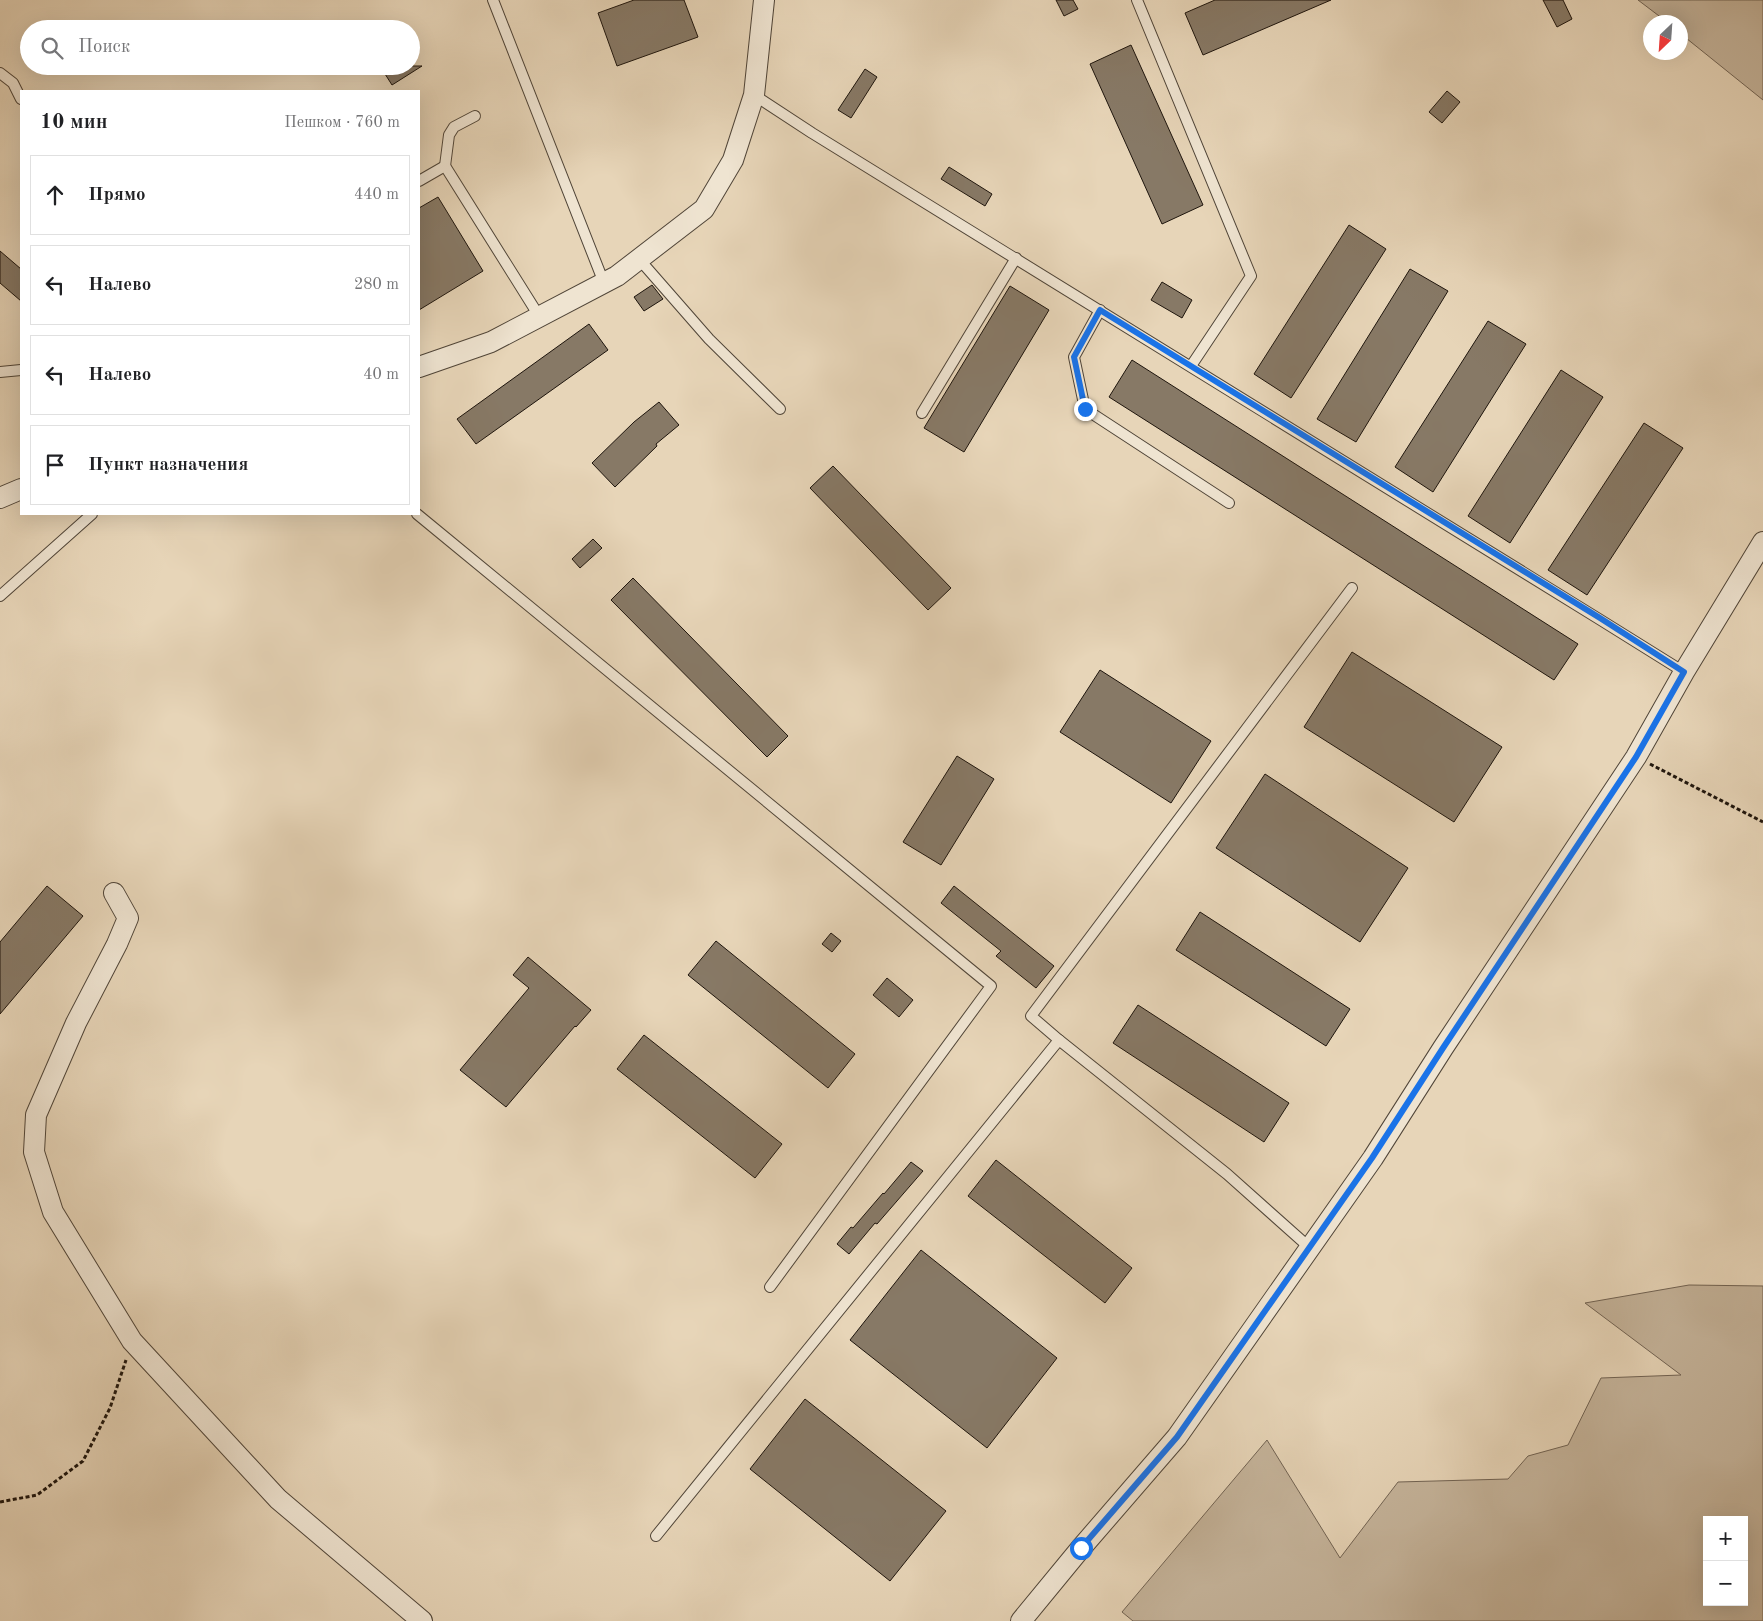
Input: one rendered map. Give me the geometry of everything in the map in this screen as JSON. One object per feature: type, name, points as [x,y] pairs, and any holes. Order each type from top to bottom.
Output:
[{"type":"street","points":[[420,367],[491,342],[617,276],[704,209],[732,160],[754,95],[764,0]]},
{"type":"street","points":[[0,498],[20,489]]},
{"type":"street","points":[[1021,1621],[1177,1437],[1372,1158],[1636,757],[1684,672],[1763,542]]},
{"type":"street","points":[[114,893],[128,918],[117,944],[76,1023],[36,1115],[34,1152],[53,1212],[132,1341],[278,1499],[422,1621]]},
{"type":"lane","points":[[494,0],[604,283]]},
{"type":"lane","points":[[1137,0],[1251,276],[1191,366]]},
{"type":"lane","points":[[0,73],[13,83],[20,97]]},
{"type":"lane","points":[[754,95],[1600,618],[1684,672]]},
{"type":"lane","points":[[475,116],[454,127],[450,135],[445,166],[540,316]]},
{"type":"lane","points":[[420,180],[445,166]]},
{"type":"lane","points":[[922,413],[1016,258]]},
{"type":"lane","points":[[639,259],[709,340],[780,409]]},
{"type":"lane","points":[[1100,310],[1074,357],[1085,409],[1230,503]]},
{"type":"lane","points":[[0,372],[20,370]]},
{"type":"lane","points":[[0,596],[91,515]]},
{"type":"lane","points":[[418,515],[991,986],[770,1287]]},
{"type":"lane","points":[[1310,1248],[1227,1174],[1031,1016],[1352,588]]},
{"type":"lane","points":[[656,1536],[1059,1040]]},
{"type":"path","points":[[1636,757],[1763,822]]},
{"type":"path","points":[[0,1502],[37,1495],[83,1460],[110,1408],[132,1341]]},
{"type":"shaded area","points":[[1638,0],[1763,0],[1763,100],[1688,40],[1688,15],[1658,15]]},
{"type":"shaded area","points":[[1689,1285],[1763,1286],[1763,1621],[1133,1621],[1122,1612],[1267,1440],[1340,1558],[1398,1482],[1508,1479],[1528,1456],[1568,1445],[1601,1378],[1681,1375],[1585,1303]]},
{"type":"building","points":[[634,0],[684,0],[698,37],[617,66],[598,13]]},
{"type":"building","points":[[1056,0],[1073,0],[1078,9],[1064,16]]},
{"type":"building","points":[[1215,0],[1331,0],[1203,55],[1185,13]]},
{"type":"building","points":[[1543,0],[1563,0],[1572,19],[1557,27]]},
{"type":"building","points":[[1131,45],[1203,205],[1162,224],[1090,64]]},
{"type":"building","points":[[865,69],[877,77],[851,118],[838,110]]},
{"type":"building","points":[[386,75],[408,75],[392,85]]},
{"type":"building","points":[[1447,91],[1460,102],[1442,123],[1429,112]]},
{"type":"building","points":[[949,167],[992,194],[985,206],[941,179]]},
{"type":"building","points":[[438,197],[483,271],[420,309],[420,207]]},
{"type":"building","points":[[1349,225],[1386,249],[1291,398],[1254,374]]},
{"type":"building","points":[[0,251],[20,268],[20,300],[0,283]]},
{"type":"building","points":[[1410,269],[1448,291],[1356,442],[1317,419]]},
{"type":"building","points":[[1162,282],[1192,300],[1182,318],[1151,300]]},
{"type":"building","points":[[652,285],[663,299],[644,311],[634,297]]},
{"type":"building","points":[[1010,286],[1049,310],[964,452],[924,428]]},
{"type":"building","points":[[1488,321],[1526,344],[1433,492],[1395,467]]},
{"type":"building","points":[[589,324],[608,350],[476,444],[457,419]]},
{"type":"building","points":[[1132,360],[1578,644],[1554,680],[1109,397]]},
{"type":"building","points":[[1561,370],[1603,397],[1510,543],[1468,516]]},
{"type":"building","points":[[659,402],[679,425],[656,444],[657,446],[615,487],[592,463],[634,422]]},
{"type":"building","points":[[1644,423],[1683,448],[1587,595],[1548,570]]},
{"type":"building","points":[[833,466],[951,588],[928,610],[810,488]]},
{"type":"building","points":[[593,539],[602,548],[580,568],[572,559]]},
{"type":"building","points":[[633,578],[788,736],[767,757],[611,600]]},
{"type":"building","points":[[1352,652],[1502,747],[1454,822],[1304,727]]},
{"type":"building","points":[[1100,670],[1211,741],[1171,803],[1060,732]]},
{"type":"building","points":[[957,756],[994,779],[941,865],[903,842]]},
{"type":"building","points":[[1265,774],[1408,868],[1360,942],[1216,848]]},
{"type":"building","points":[[47,886],[83,916],[0,1014],[0,942]]},
{"type":"building","points":[[954,886],[1054,966],[1036,988],[996,956],[1001,951],[941,903]]},
{"type":"building","points":[[1200,912],[1350,1009],[1326,1046],[1176,950]]},
{"type":"building","points":[[831,933],[841,941],[832,952],[822,944]]},
{"type":"building","points":[[716,941],[855,1054],[828,1088],[688,975]]},
{"type":"building","points":[[528,957],[591,1010],[506,1107],[460,1070],[529,988],[513,975]]},
{"type":"building","points":[[887,978],[913,1000],[899,1017],[873,995]]},
{"type":"building","points":[[1138,1005],[1289,1103],[1264,1142],[1113,1043]]},
{"type":"building","points":[[644,1035],[782,1144],[755,1178],[617,1069]]},
{"type":"building","points":[[996,1160],[1132,1268],[1105,1303],[968,1196]]},
{"type":"building","points":[[911,1162],[923,1171],[849,1254],[837,1244]]},
{"type":"building","points":[[921,1250],[1057,1358],[987,1448],[850,1340]]},
{"type":"building","points":[[805,1399],[946,1511],[890,1581],[750,1469]]},
{"type":"route","points":[[1081,1548],[1177,1437],[1372,1158],[1636,757],[1684,672],[1600,618],[1100,310],[1074,357],[1085,409]]}]
